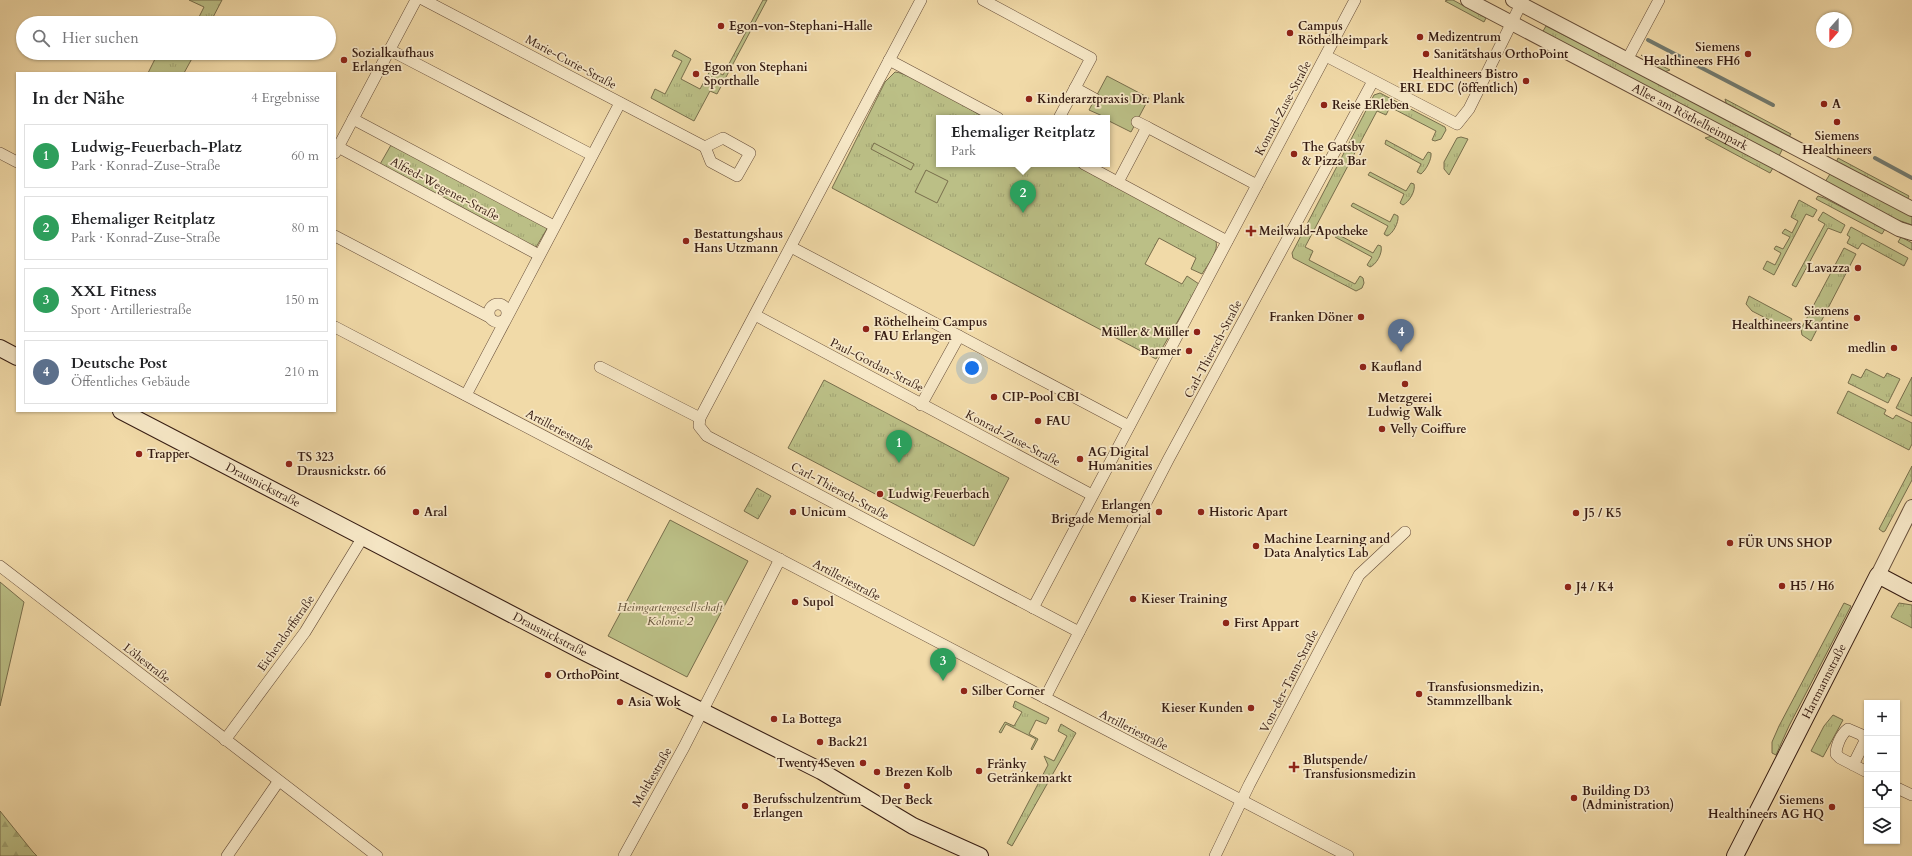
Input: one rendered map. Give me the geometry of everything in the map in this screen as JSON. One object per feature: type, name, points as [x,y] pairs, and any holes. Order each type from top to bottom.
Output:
[{"type":"main road","points":[[0,348],[16,356]]},
{"type":"main road","name":"Drausnickstraße","points":[[123,412],[363,537],[821,771],[913,826],[980,856]]},
{"type":"main road","points":[[1878,575],[1912,593]]},
{"type":"main road","name":"Hartmannstraße","points":[[1735,856],[1878,575]]},
{"type":"street","name":"Alfred-Wegener-Straße","points":[[416,0],[336,150],[539,254]]},
{"type":"street","name":"Marie-Curie-Straße","points":[[424,0],[705,147]]},
{"type":"street","points":[[600,367],[700,418],[921,0]]},
{"type":"street","points":[[982,0],[1091,58],[1061,115]]},
{"type":"street","name":"Konrad-Zuse-Straße","points":[[1033,608],[1355,0]]},
{"type":"street","name":"Allee am Röthelheimpark","points":[[1468,0],[1899,229],[1912,234]]},
{"type":"street","points":[[1627,60],[1659,0]]},
{"type":"street","points":[[1326,56],[1457,124],[1469,109],[1512,23],[1519,2]]},
{"type":"street","name":"Allee am Röthelheimpark","points":[[1519,2],[1912,209]]},
{"type":"street","points":[[390,50],[592,155]]},
{"type":"street","points":[[889,60],[992,115]]},
{"type":"street","name":"Carl-Thiersch-Straße","points":[[1045,698],[1168,460],[1373,81]]},
{"type":"street","points":[[1075,88],[1095,99]]},
{"type":"street","points":[[466,395],[539,254],[620,103]]},
{"type":"street","name":"Alfred-Wegener-Straße","points":[[353,119],[554,226]]},
{"type":"street","points":[[1137,122],[1257,186]]},
{"type":"street","points":[[1118,182],[1147,127]]},
{"type":"street","points":[[0,153],[16,161]]},
{"type":"street","points":[[1798,174],[1809,154]]},
{"type":"street","points":[[1090,167],[1227,241]]},
{"type":"street","points":[[336,237],[489,317],[493,321],[498,323],[503,321],[506,317]]},
{"type":"street","points":[[791,247],[1129,426]]},
{"type":"street","name":"Paul-Gordan-Straße","points":[[755,315],[921,405],[959,336]]},
{"type":"street","name":"Artilleriestraße","points":[[336,328],[1348,856]]},
{"type":"street","name":"Konrad-Zuse-Straße","points":[[921,405],[1092,495]]},
{"type":"street","name":"Carl-Thiersch-Straße","points":[[700,418],[700,429],[707,436],[1079,632]]},
{"type":"street","name":"Hartmannstraße","points":[[1878,575],[1912,507]]},
{"type":"street","name":"Von-der-Tann-Straße","points":[[1216,856],[1359,575],[1405,532]]},
{"type":"street","name":"Eichendorffstraße","points":[[225,740],[305,632],[363,537]]},
{"type":"street","name":"Moltkestraße","points":[[624,856],[703,711],[780,559]]},
{"type":"street","name":"Löhestraße","points":[[0,566],[278,782],[377,856]]},
{"type":"street","points":[[1853,765],[1864,770]]},
{"type":"street","points":[[227,856],[278,782]]},
{"type":"street","points":[[1900,789],[1912,795]]},
{"type":"green space","points":[[189,0],[222,0],[214,16],[200,16],[204,7]]},
{"type":"green space","points":[[763,0],[767,0],[717,94],[710,91],[694,121],[651,98],[655,89],[665,94],[682,61],[672,56],[675,50],[691,59],[681,79],[700,89],[711,69],[723,75]]},
{"type":"green space","points":[[1453,0],[1486,18],[1484,22],[1445,1]]},
{"type":"green space","points":[[1546,26],[1783,148],[1779,156],[1542,33]]},
{"type":"green space","points":[[1641,55],[1670,70],[1664,72],[1652,66]]},
{"type":"green space","points":[[154,60],[191,60],[185,72],[148,72]]},
{"type":"green space","points":[[895,72],[903,74],[926,84],[980,115],[936,115],[936,167],[1079,167],[1214,237],[1216,241],[1215,251],[1211,261],[1202,274],[1191,269],[1196,258],[1159,238],[1145,264],[1182,284],[1187,276],[1199,284],[1156,359],[832,188],[885,82]]},
{"type":"green space","points":[[1107,76],[1149,98],[1131,132],[1110,122],[1110,115],[1100,115],[1089,110]]},
{"type":"green space","points":[[1380,93],[1445,127],[1446,130],[1441,139],[1435,141],[1432,140],[1436,131],[1390,107],[1386,115],[1377,111],[1305,247],[1313,251],[1309,260],[1355,284],[1360,276],[1363,278],[1364,283],[1362,288],[1356,291],[1293,258],[1292,253],[1374,95]]},
{"type":"green space","points":[[1725,99],[1791,134],[1789,137],[1727,106]]},
{"type":"green space","points":[[1712,136],[1773,168],[1770,173],[1705,138]]},
{"type":"green space","points":[[1461,137],[1468,139],[1449,175],[1444,169],[1444,162],[1457,138]]},
{"type":"green space","points":[[1386,140],[1423,160],[1428,152],[1431,153],[1430,161],[1425,170],[1421,174],[1417,172],[1421,164],[1385,144]]},
{"type":"green space","points":[[874,143],[914,164],[911,170],[871,149]]},
{"type":"green space","points":[[391,145],[548,227],[535,249],[379,166]]},
{"type":"green space","points":[[1838,158],[1909,196],[1907,200],[1836,163]]},
{"type":"green space","points":[[926,170],[948,181],[937,203],[915,192]]},
{"type":"green space","points":[[1370,172],[1406,191],[1411,183],[1414,184],[1412,196],[1403,205],[1400,203],[1404,194],[1368,175]]},
{"type":"green space","points":[[1830,174],[1912,216],[1912,225],[1895,219],[1825,182]]},
{"type":"green space","points":[[1818,196],[1885,229],[1882,234],[1816,199]]},
{"type":"green space","points":[[1799,200],[1817,210],[1813,217],[1806,214],[1774,275],[1763,269],[1767,261],[1775,265],[1781,253],[1774,249],[1776,246],[1783,249],[1790,237],[1782,233],[1785,229],[1792,233],[1798,221],[1791,217]]},
{"type":"green space","points":[[1353,203],[1390,222],[1394,214],[1398,216],[1398,221],[1395,228],[1387,236],[1384,234],[1388,226],[1351,206]]},
{"type":"green space","points":[[1823,212],[1845,225],[1841,233],[1828,228],[1796,287],[1792,285],[1825,224],[1818,220]]},
{"type":"green space","points":[[1851,227],[1908,258],[1904,266],[1862,243],[1858,249],[1847,243],[1850,237],[1847,235]]},
{"type":"green space","points":[[1337,234],[1373,253],[1378,245],[1381,246],[1381,252],[1377,261],[1370,267],[1367,265],[1372,257],[1335,237]]},
{"type":"green space","points":[[1901,237],[1912,243],[1912,250],[1898,242]]},
{"type":"green space","points":[[1844,248],[1856,254],[1811,341],[1802,335],[1801,329]]},
{"type":"green space","points":[[1749,296],[1792,319],[1787,325],[1781,326],[1752,311],[1746,304]]},
{"type":"green space","points":[[1866,369],[1884,378],[1887,373],[1900,379],[1888,403],[1848,383],[1852,374],[1861,378]]},
{"type":"green space","points":[[1912,377],[1912,416],[1896,408]]},
{"type":"green space","points":[[824,380],[1009,478],[974,546],[788,448]]},
{"type":"green space","points":[[1848,391],[1886,410],[1884,414],[1893,419],[1896,415],[1912,423],[1912,444],[1909,450],[1837,413]]},
{"type":"green space","points":[[1912,466],[1912,480],[1885,531],[1883,532],[1879,529]]},
{"type":"green space","points":[[757,488],[771,496],[758,519],[744,511]]},
{"type":"green space","name":"Heimgartengesellschaft Kolonie 2","points":[[670,520],[748,561],[687,677],[608,636]]},
{"type":"green space","points":[[0,582],[24,602],[0,706]]},
{"type":"green space","points":[[1844,603],[1851,606],[1789,726],[1776,755],[1772,753],[1772,742],[1779,726]]},
{"type":"green space","points":[[1899,603],[1912,605],[1912,628],[1891,617]]},
{"type":"green space","points":[[1015,701],[1049,718],[1046,724],[1036,720],[1029,734],[1038,739],[1032,750],[1031,749],[1036,739],[1006,724],[1001,733],[999,732],[1005,722],[1014,726],[1022,712],[1013,707]]},
{"type":"green space","points":[[1833,715],[1843,720],[1823,757],[1811,751],[1824,726]]},
{"type":"green space","points":[[1061,724],[1076,733],[1012,846],[1007,843],[1048,765],[1044,756],[1054,761],[1067,736],[1058,731]]},
{"type":"green space","points":[[0,811],[33,852],[37,856],[0,856]]},
{"type":"waterway","points":[[1648,40],[1773,105]]},
{"type":"waterway","points":[[1875,158],[1912,178]]},
{"type":"place","name":"Egon-von-Stephani-Halle","points":[[721,26]]},
{"type":"place","name":"Campus Röthelheimpark","points":[[1290,33]]},
{"type":"place","name":"Medizentrum","points":[[1420,37]]},
{"type":"place","name":"Sanitätshaus OrthoPoint","points":[[1426,54]]},
{"type":"place","name":"Siemens Healthineers FH6","points":[[1748,54]]},
{"type":"place","name":"Sozialkaufhaus Erlangen","points":[[344,60]]},
{"type":"place","name":"Egon von Stephani Sporthalle","points":[[696,74]]},
{"type":"place","name":"Healthineers Bistro ERL EDC (öffentlich)","points":[[1526,81]]},
{"type":"place","name":"Kinderarztpraxis Dr. Plank","points":[[1029,99]]},
{"type":"place","name":"A","points":[[1824,104]]},
{"type":"place","name":"Reise ERleben","points":[[1324,105]]},
{"type":"place","name":"Siemens Healthineers","points":[[1837,122]]},
{"type":"place","name":"The Gatsby & Pizza Bar","points":[[1294,154]]},
{"type":"place","name":"Ehemaliger Reitplatz","points":[[1023,213]]},
{"type":"place","name":"Meilwald-Apotheke","points":[[1251,231]]},
{"type":"place","name":"Bestattungshaus Hans Utzmann","points":[[686,241]]},
{"type":"place","name":"Lavazza","points":[[1858,268]]},
{"type":"place","name":"Franken Döner","points":[[1361,317]]},
{"type":"place","name":"Siemens Healthineers Kantine","points":[[1857,318]]},
{"type":"place","name":"Röthelheim Campus FAU Erlangen","points":[[866,329]]},
{"type":"place","name":"Müller & Müller","points":[[1197,332]]},
{"type":"place","name":"medlin","points":[[1894,348]]},
{"type":"place","name":"Barmer","points":[[1189,351]]},
{"type":"place","name":"Deutsche Post","points":[[1401,352]]},
{"type":"place","name":"Kaufland","points":[[1363,367]]},
{"type":"place","name":"Metzgerei Ludwig Walk","points":[[1405,384]]},
{"type":"place","name":"CIP-Pool CBI","points":[[994,397]]},
{"type":"place","name":"FAU","points":[[1038,421]]},
{"type":"place","name":"Velly Coiffure","points":[[1382,429]]},
{"type":"place","name":"Trapper","points":[[139,454]]},
{"type":"place","name":"AG Digital Humanities","points":[[1080,459]]},
{"type":"place","name":"Ludwig-Feuerbach-Platz","points":[[899,463]]},
{"type":"place","name":"TS 323 Drausnickstr. 66","points":[[289,464]]},
{"type":"place","name":"Ludwig Feuerbach","points":[[880,494]]},
{"type":"place","name":"Aral","points":[[416,512]]},
{"type":"place","name":"Unicum","points":[[793,512]]},
{"type":"place","name":"Erlangen Brigade Memorial","points":[[1159,512]]},
{"type":"place","name":"Historic Apart","points":[[1201,512]]},
{"type":"place","name":"J5 / K5","points":[[1576,513]]},
{"type":"place","name":"FÜR UNS SHOP","points":[[1730,543]]},
{"type":"place","name":"Machine Learning and Data Analytics Lab","points":[[1256,546]]},
{"type":"place","name":"H5 / H6","points":[[1782,586]]},
{"type":"place","name":"J4 / K4","points":[[1568,587]]},
{"type":"place","name":"Kieser Training","points":[[1133,599]]},
{"type":"place","name":"Supol","points":[[795,602]]},
{"type":"place","name":"First Appart","points":[[1226,623]]},
{"type":"place","name":"OrthoPoint","points":[[548,675]]},
{"type":"place","name":"XXL Fitness","points":[[943,681]]},
{"type":"place","name":"Silber Corner","points":[[964,691]]},
{"type":"place","name":"Transfusionsmedizin, Stammzellbank","points":[[1419,694]]},
{"type":"place","name":"Asia Wok","points":[[620,702]]},
{"type":"place","name":"Kieser Kunden","points":[[1251,708]]},
{"type":"place","name":"La Bottega","points":[[774,719]]},
{"type":"place","name":"Back21","points":[[820,742]]},
{"type":"place","name":"Twenty4Seven","points":[[863,763]]},
{"type":"place","name":"Blutspende/ Transfusionsmedizin","points":[[1294,767]]},
{"type":"place","name":"Fränky Getränkemarkt","points":[[979,771]]},
{"type":"place","name":"Brezen Kolb","points":[[877,772]]},
{"type":"place","name":"Der Beck","points":[[907,786]]},
{"type":"place","name":"Building D3 (Administration)","points":[[1574,798]]},
{"type":"place","name":"Berufsschulzentrum Erlangen","points":[[745,806]]},
{"type":"place","name":"Siemens Healthineers AG HQ","points":[[1832,807]]}]
